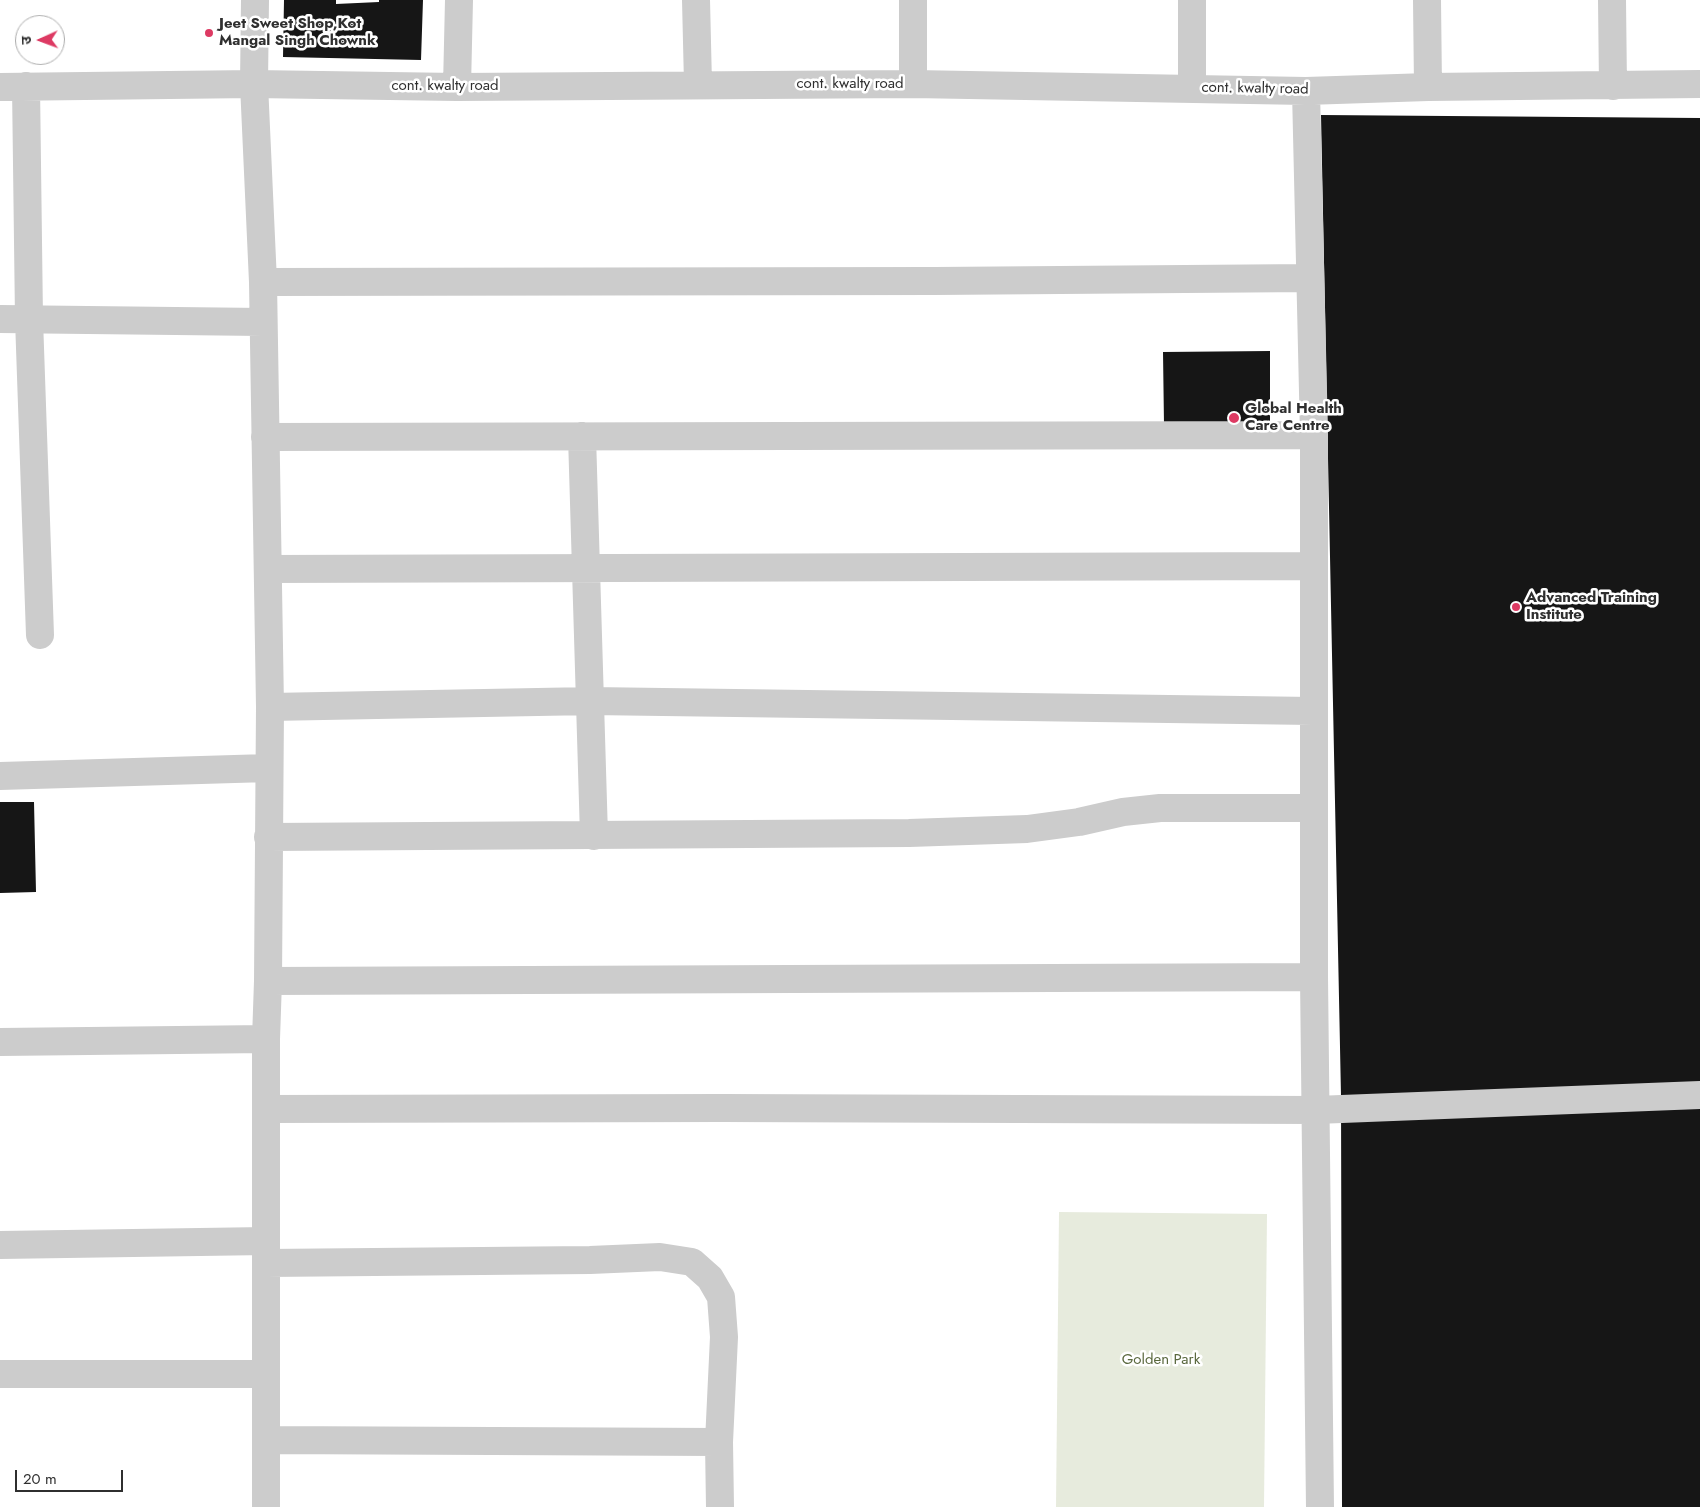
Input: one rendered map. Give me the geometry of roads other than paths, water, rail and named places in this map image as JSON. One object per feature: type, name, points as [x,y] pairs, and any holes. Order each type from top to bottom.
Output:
[{"type":"street","points":[[255,0],[254,84],[263,282],[270,707],[266,1039],[266,1507]]},
{"type":"street","points":[[457,87],[459,0]]},
{"type":"street","points":[[696,0],[698,84]]},
{"type":"street","points":[[913,0],[913,84]]},
{"type":"street","points":[[1192,0],[1192,88]]},
{"type":"street","points":[[1427,0],[1428,87]]},
{"type":"street","points":[[1612,0],[1613,86]]},
{"type":"street","name":"cont. kwalty road","points":[[13,87],[254,84],[457,87],[913,84],[1306,91],[1428,87],[1700,84]]},
{"type":"street","points":[[13,87],[29,319],[40,635]]},
{"type":"street","points":[[1306,91],[1314,435],[1312,566],[1314,977],[1320,1507]]},
{"type":"street","points":[[263,282],[935,281],[1310,278]]},
{"type":"street","points":[[0,319],[263,322]]},
{"type":"street","points":[[265,437],[1314,435]]},
{"type":"street","points":[[582,436],[594,836]]},
{"type":"street","points":[[268,569],[1312,566]]},
{"type":"street","points":[[270,707],[591,701],[1313,711]]},
{"type":"street","points":[[0,776],[268,768]]},
{"type":"street","points":[[268,837],[958,832],[1027,829],[1079,822],[1123,812],[1160,808],[1314,808]]},
{"type":"street","points":[[268,981],[1314,977]]},
{"type":"street","points":[[0,1042],[266,1039]]},
{"type":"street","points":[[266,1109],[653,1107],[1316,1110],[1700,1095]]},
{"type":"street","points":[[0,1245],[590,1260],[660,1257],[692,1262],[710,1278],[721,1297],[724,1337],[719,1442],[720,1507]]},
{"type":"street","points":[[0,1374],[266,1374]]},
{"type":"street","points":[[266,1440],[719,1442]]},
{"type":"place","name":"Jeet Sweet Shop,Kot Mangal Singh Chownk","points":[[209,33]]},
{"type":"place","name":"Global Health Care Centre","points":[[1234,418]]},
{"type":"place","name":"Advanced Training Institute","points":[[1516,607]]},
{"type":"park label","name":"Golden Park","points":[[1161,1360]]}]
